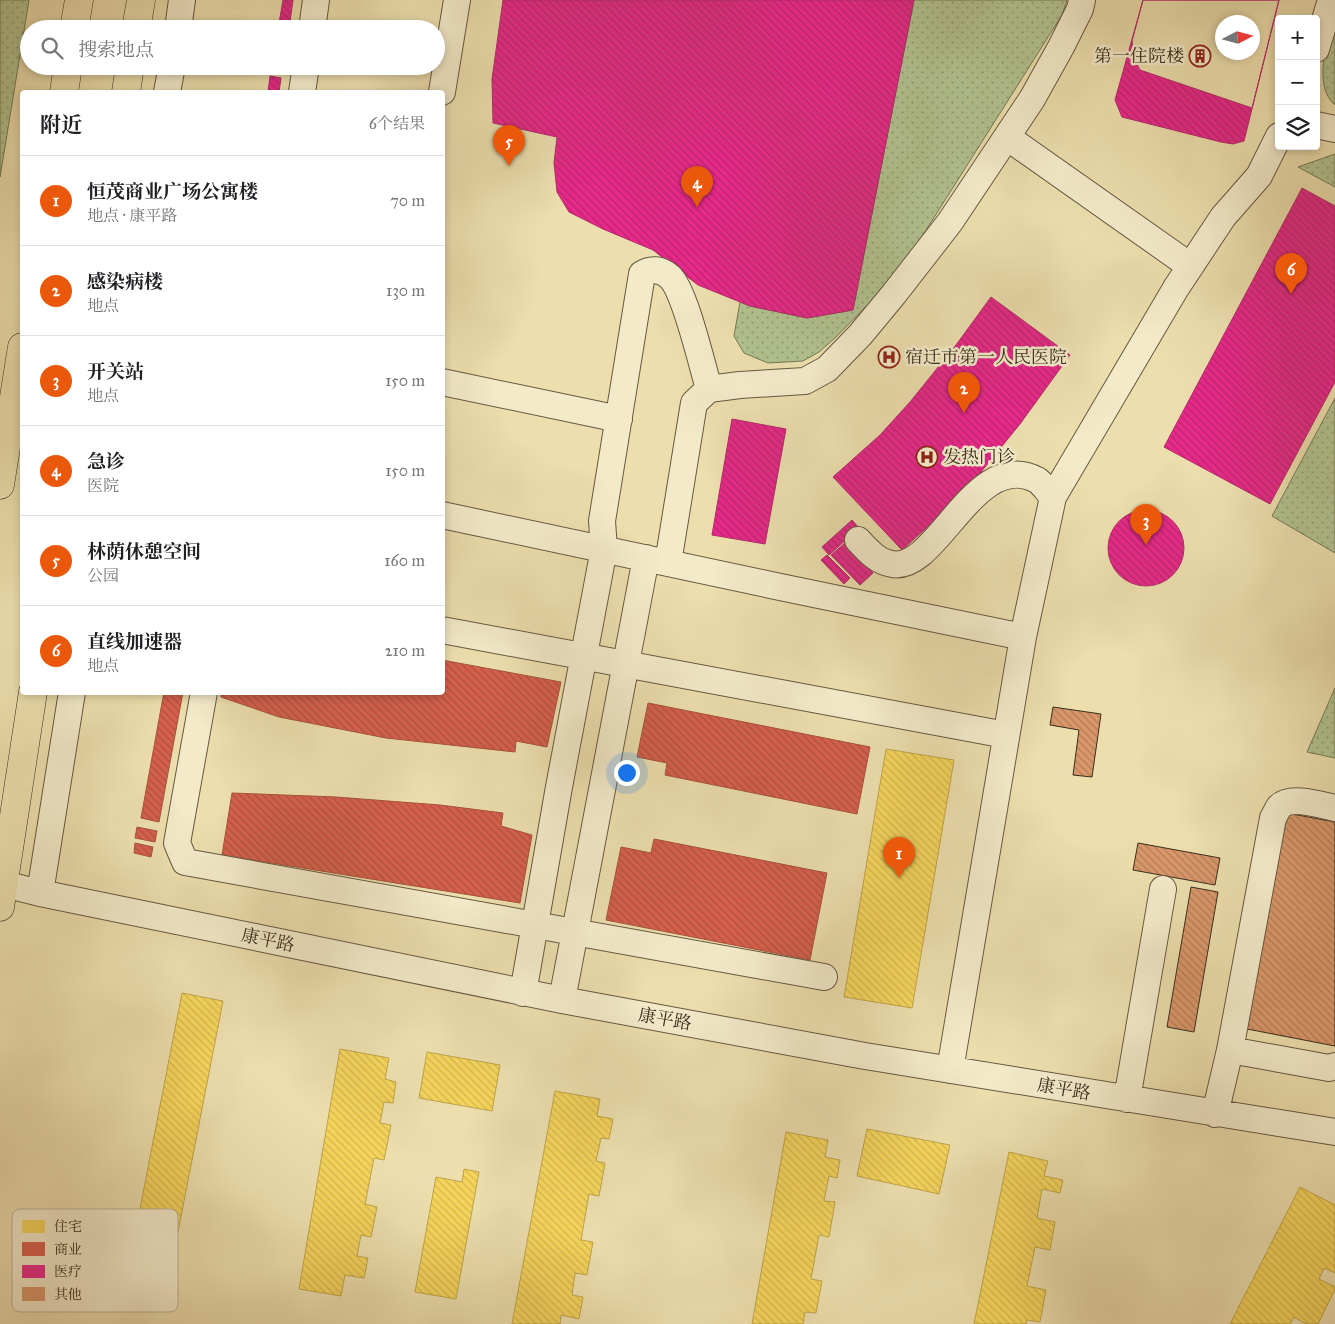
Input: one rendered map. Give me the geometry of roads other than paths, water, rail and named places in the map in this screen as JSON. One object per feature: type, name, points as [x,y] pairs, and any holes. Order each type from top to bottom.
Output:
[{"type":"main road","points":[[76,20],[79,0]]},
{"type":"main road","points":[[138,20],[141,0]]},
{"type":"main road","points":[[64,90],[67,75]]},
{"type":"main road","points":[[126,90],[129,75]]},
{"type":"main road","points":[[0,485],[20,360]]},
{"type":"main road","points":[[1,891],[34,695]]},
{"type":"street","points":[[179,20],[182,0]]},
{"type":"street","points":[[313,20],[316,0]]},
{"type":"street","points":[[445,74],[457,0]]},
{"type":"street","points":[[562,1000],[626,664],[657,560],[694,402],[709,389],[805,381],[827,369],[860,335],[950,222],[1007,137],[1032,99],[1057,55],[1080,9],[1082,0]]},
{"type":"street","points":[[1320,36],[1331,0]]},
{"type":"street","points":[[168,90],[171,75]]},
{"type":"street","points":[[302,90],[305,75]]},
{"type":"street","points":[[442,90],[445,75]]},
{"type":"street","points":[[1320,126],[1335,129]]},
{"type":"street","points":[[1007,137],[1190,266]]},
{"type":"street","points":[[950,1070],[1023,637],[1053,497],[1176,288],[1223,217],[1259,176],[1275,144]]},
{"type":"street","points":[[523,993],[559,787],[604,549],[602,521],[642,274],[648,270],[657,270],[669,277],[680,291],[709,389]]},
{"type":"street","points":[[445,383],[619,420]]},
{"type":"street","points":[[858,540],[882,562],[894,565],[910,562],[921,554],[976,494],[998,477],[1021,475],[1038,481],[1053,497]]},
{"type":"street","points":[[445,515],[1023,637]]},
{"type":"street","points":[[445,631],[1006,735]]},
{"type":"street","points":[[40,893],[72,695]]},
{"type":"street","points":[[203,695],[177,843],[185,862],[824,977]]},
{"type":"street","points":[[1215,1114],[1230,1050],[1273,818],[1279,807],[1286,802],[1298,801],[1335,808]]},
{"type":"street","points":[[1127,1099],[1163,889]]},
{"type":"street","name":"康平路","points":[[1,891],[40,893],[523,993],[950,1070],[1335,1132]]},
{"type":"street","points":[[1230,1050],[1329,1068],[1335,1066]]},
{"type":"place","name":"第一住院楼","points":[[1200,56]]},
{"type":"place","name":"林荫休憩空间","points":[[509,166]]},
{"type":"place","name":"急诊","points":[[697,207]]},
{"type":"place","name":"直线加速器","points":[[1291,294]]},
{"type":"place","name":"宿迁市第一人民医院","points":[[889,357]]},
{"type":"place","name":"感染病楼","points":[[964,413]]},
{"type":"place","name":"发热门诊","points":[[927,457]]},
{"type":"place","name":"开关站","points":[[1146,545]]},
{"type":"place","name":"恒茂商业广场公寓楼","points":[[899,878]]}]
